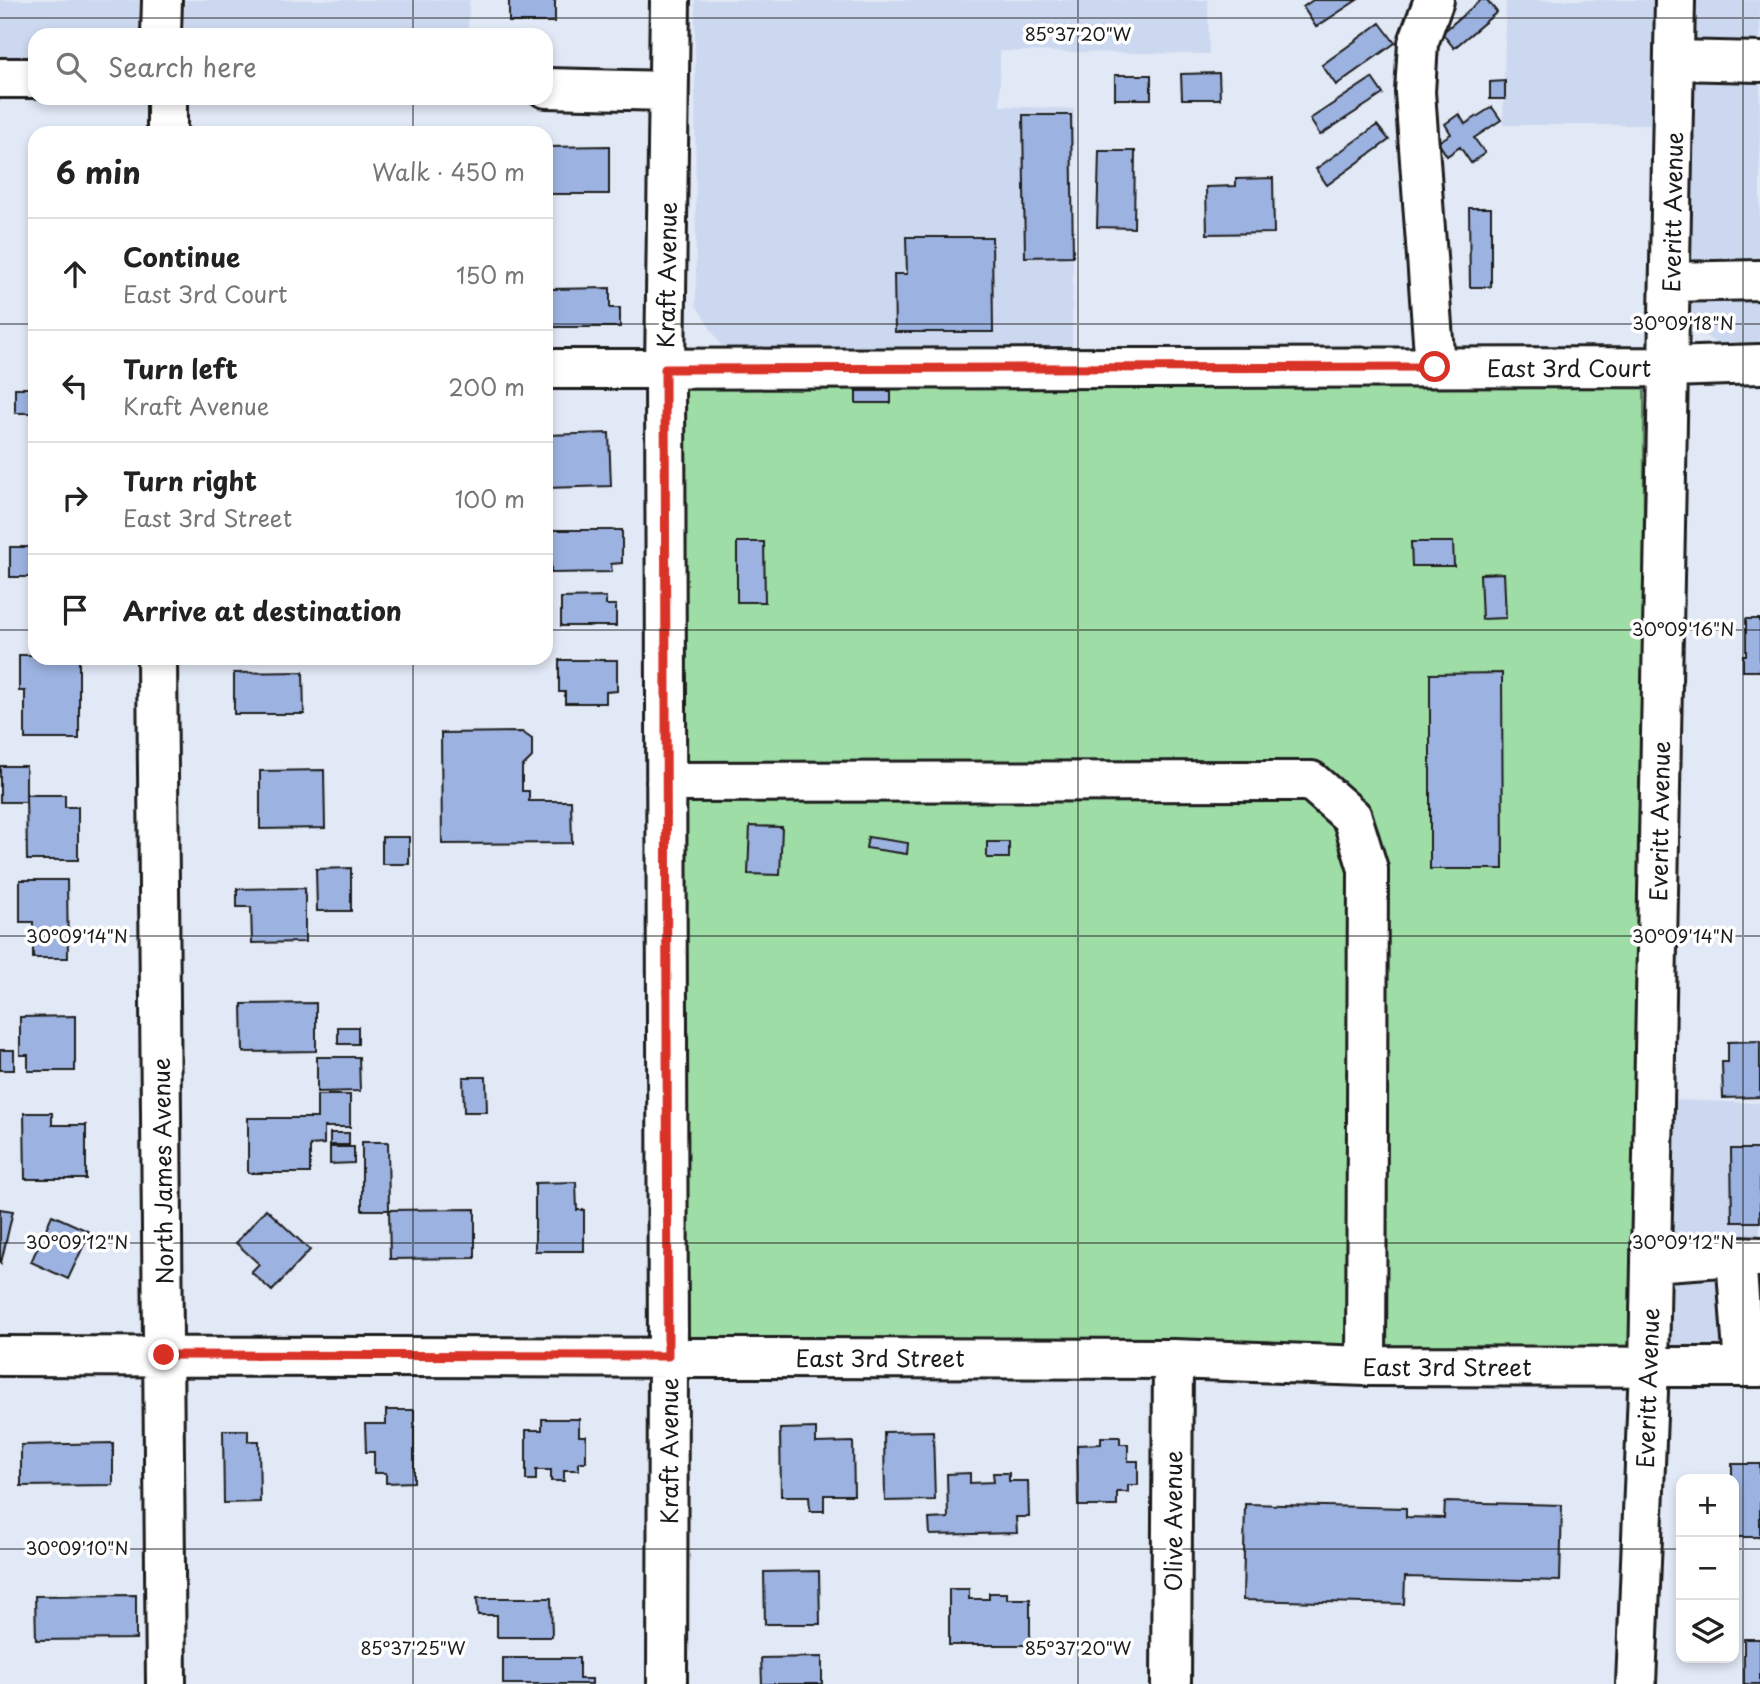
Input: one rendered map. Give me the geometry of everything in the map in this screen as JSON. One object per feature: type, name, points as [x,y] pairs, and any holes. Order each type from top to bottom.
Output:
[{"type":"street","points":[[161,28],[162,0]]},
{"type":"street","name":"Kraft Avenue","points":[[667,1684],[665,369],[670,0]]},
{"type":"street","points":[[1434,0],[1418,43],[1415,92],[1435,367]]},
{"type":"street","name":"Everitt Avenue","points":[[1636,1684],[1649,1367],[1675,0]]},
{"type":"street","points":[[1675,60],[1760,62]]},
{"type":"street","points":[[0,78],[28,79]]},
{"type":"street","points":[[553,88],[668,90]]},
{"type":"street","points":[[167,105],[167,126]]},
{"type":"street","points":[[1670,282],[1760,280]]},
{"type":"street","name":"East 3rd Court","points":[[553,369],[1669,367],[1760,364]]},
{"type":"street","name":"North James Avenue","points":[[157,665],[166,1684]]},
{"type":"street","points":[[666,782],[1311,781],[1352,817],[1368,869],[1366,1366]]},
{"type":"street","points":[[1651,1262],[1748,1256],[1752,1367]]},
{"type":"street","name":"East 3rd Street","points":[[0,1356],[1173,1359],[1366,1366],[1752,1367]]},
{"type":"street","name":"Olive Avenue","points":[[1171,1684],[1173,1359]]},
{"type":"shaded area","points":[[0,0],[140,0],[138,28],[28,28],[28,61],[0,61]]},
{"type":"shaded area","points":[[185,0],[469,0],[468,28],[184,28]]},
{"type":"shaded area","points":[[695,0],[1208,0],[1209,54],[1000,51],[1000,106],[1074,109],[1072,354],[727,355],[696,305]]},
{"type":"shaded area","points":[[1506,0],[1658,0],[1654,125],[1503,125]]},
{"type":"shaded area","points":[[1695,0],[1760,0],[1760,349],[1723,348],[1689,325]]},
{"type":"shaded area","points":[[1670,1100],[1760,1103],[1760,1348],[1666,1348]]},
{"type":"green space","points":[[1644,386],[1643,795],[1632,1348],[1383,1347],[1385,869],[1321,766],[1311,762],[683,763],[681,389]]},
{"type":"green space","points":[[1305,800],[1338,829],[1351,872],[1349,1346],[1190,1339],[685,1337],[683,801]]},
{"type":"building","points":[[509,0],[555,0],[555,22],[509,22]]},
{"type":"building","points":[[1313,0],[1357,0],[1316,27],[1303,7]]},
{"type":"building","points":[[1481,0],[1487,0],[1497,12],[1454,48],[1442,33]]},
{"type":"building","points":[[1380,23],[1395,43],[1336,85],[1322,65]]},
{"type":"building","points":[[1219,73],[1220,99],[1182,99],[1181,74]]},
{"type":"building","points":[[1115,75],[1151,75],[1151,99],[1115,99]]},
{"type":"building","points":[[1372,78],[1383,94],[1320,135],[1310,119]]},
{"type":"building","points":[[1505,81],[1505,99],[1490,99],[1490,82]]},
{"type":"building","points":[[1492,107],[1501,120],[1474,138],[1485,153],[1471,163],[1460,147],[1447,156],[1438,142],[1451,134],[1445,124],[1459,114],[1465,124]]},
{"type":"building","points":[[1023,115],[1071,115],[1073,256],[1025,257]]},
{"type":"building","points":[[1377,125],[1389,140],[1327,185],[1316,169]]},
{"type":"building","points":[[609,146],[609,194],[553,194],[553,147]]},
{"type":"building","points":[[1099,151],[1135,151],[1134,228],[1097,227]]},
{"type":"building","points":[[1273,178],[1274,233],[1207,234],[1206,187],[1236,186],[1236,179]]},
{"type":"building","points":[[1469,208],[1491,208],[1491,287],[1470,287]]},
{"type":"building","points":[[906,237],[992,237],[993,332],[895,332],[894,274],[907,274]]},
{"type":"building","points":[[610,288],[610,308],[620,308],[620,327],[553,327],[553,289]]},
{"type":"building","points":[[15,388],[28,388],[28,413],[15,413]]},
{"type":"building","points":[[856,391],[891,391],[891,403],[856,403]]},
{"type":"building","points":[[609,433],[611,486],[553,488],[553,435]]},
{"type":"building","points":[[553,530],[622,530],[622,563],[611,564],[612,572],[553,573]]},
{"type":"building","points":[[737,542],[764,542],[765,602],[737,602]]},
{"type":"building","points":[[1411,542],[1453,542],[1454,566],[1412,566]]},
{"type":"building","points":[[10,547],[28,547],[28,577],[10,577]]},
{"type":"building","points":[[1504,573],[1506,618],[1482,619],[1480,574]]},
{"type":"building","points":[[606,597],[606,605],[616,605],[616,626],[561,626],[561,598]]},
{"type":"building","points":[[1746,619],[1760,619],[1760,671],[1743,671]]},
{"type":"building","points":[[19,655],[28,655],[28,665],[79,665],[79,739],[25,739],[25,691],[19,691]]},
{"type":"building","points":[[559,660],[617,660],[617,691],[606,692],[606,703],[565,703],[565,692],[559,692]]},
{"type":"building","points":[[303,672],[304,714],[234,714],[234,673]]},
{"type":"building","points":[[1502,673],[1503,869],[1430,869],[1430,674]]},
{"type":"building","points":[[522,732],[532,739],[532,757],[522,767],[522,791],[529,791],[529,801],[571,801],[572,843],[442,844],[441,733]]},
{"type":"building","points":[[0,766],[26,766],[26,802],[0,802]]},
{"type":"building","points":[[324,770],[325,828],[260,829],[260,771]]},
{"type":"building","points":[[26,795],[65,795],[65,807],[78,807],[78,860],[27,860]]},
{"type":"building","points":[[750,826],[782,827],[780,875],[748,874]]},
{"type":"building","points":[[382,837],[409,837],[409,864],[382,864]]},
{"type":"building","points":[[868,837],[908,843],[907,854],[866,848]]},
{"type":"building","points":[[987,842],[1009,842],[1009,858],[987,858]]},
{"type":"building","points":[[351,868],[351,911],[317,911],[316,869]]},
{"type":"building","points":[[20,880],[67,880],[68,958],[33,958],[33,922],[20,922]]},
{"type":"building","points":[[305,888],[305,942],[252,943],[251,907],[237,907],[237,889]]},
{"type":"building","points":[[316,1003],[316,1051],[243,1052],[242,1004]]},
{"type":"building","points":[[75,1016],[75,1071],[28,1071],[28,1055],[20,1055],[20,1017]]},
{"type":"building","points":[[338,1027],[358,1027],[358,1044],[338,1044]]},
{"type":"building","points":[[1760,1041],[1760,1097],[1723,1098],[1722,1062],[1728,1062],[1728,1042]]},
{"type":"building","points":[[0,1050],[14,1050],[14,1070],[0,1070]]},
{"type":"building","points":[[317,1057],[359,1057],[360,1091],[317,1092]]},
{"type":"building","points":[[463,1077],[486,1077],[487,1112],[464,1112]]},
{"type":"building","points":[[317,1095],[350,1095],[350,1127],[324,1127],[324,1144],[310,1145],[310,1173],[248,1173],[248,1118],[317,1118]]},
{"type":"building","points":[[24,1113],[52,1113],[52,1125],[86,1125],[86,1179],[25,1179]]},
{"type":"building","points":[[330,1133],[349,1133],[349,1145],[330,1145]]},
{"type":"building","points":[[362,1142],[388,1142],[389,1210],[362,1210]]},
{"type":"building","points":[[330,1147],[354,1147],[354,1163],[330,1164]]},
{"type":"building","points":[[1731,1149],[1760,1149],[1760,1222],[1732,1222]]},
{"type":"building","points":[[576,1182],[577,1210],[584,1210],[584,1251],[535,1251],[535,1183]]},
{"type":"building","points":[[0,1209],[13,1211],[1,1263],[0,1262]]},
{"type":"building","points":[[266,1209],[310,1250],[272,1291],[251,1272],[259,1264],[236,1243]]},
{"type":"building","points":[[475,1209],[475,1258],[390,1259],[389,1210]]},
{"type":"building","points":[[52,1215],[90,1232],[68,1279],[31,1262]]},
{"type":"building","points":[[386,1410],[414,1410],[414,1482],[386,1483],[386,1473],[374,1473],[374,1452],[366,1452],[365,1424],[386,1424]]},
{"type":"building","points":[[542,1419],[579,1419],[579,1436],[586,1436],[586,1462],[579,1462],[579,1470],[564,1470],[564,1481],[551,1481],[551,1470],[536,1470],[536,1480],[526,1480],[526,1430],[542,1430]]},
{"type":"building","points":[[816,1428],[816,1443],[853,1442],[854,1495],[824,1495],[824,1511],[810,1511],[809,1496],[781,1496],[780,1429]]},
{"type":"building","points":[[223,1430],[248,1430],[248,1441],[259,1441],[260,1502],[224,1503]]},
{"type":"building","points":[[933,1431],[935,1500],[885,1501],[884,1432]]},
{"type":"building","points":[[1101,1437],[1120,1437],[1120,1444],[1128,1444],[1128,1461],[1138,1461],[1138,1485],[1128,1485],[1128,1492],[1117,1492],[1117,1506],[1078,1506],[1077,1445],[1101,1444]]},
{"type":"building","points":[[113,1443],[113,1485],[21,1486],[21,1445]]},
{"type":"building","points":[[1732,1464],[1760,1464],[1760,1537],[1739,1537],[1739,1474],[1732,1474]]},
{"type":"building","points":[[970,1473],[970,1483],[994,1482],[993,1473],[1009,1473],[1009,1481],[1028,1481],[1029,1517],[1016,1517],[1017,1533],[930,1535],[929,1519],[948,1518],[947,1474]]},
{"type":"building","points":[[1445,1502],[1562,1505],[1560,1581],[1405,1577],[1404,1604],[1243,1600],[1245,1504],[1406,1508],[1406,1517],[1444,1518]]},
{"type":"building","points":[[819,1571],[820,1624],[765,1624],[764,1572]]},
{"type":"building","points":[[949,1589],[969,1589],[969,1599],[989,1599],[989,1593],[1007,1593],[1007,1599],[1030,1599],[1030,1645],[949,1645]]},
{"type":"building","points":[[136,1595],[136,1639],[36,1640],[35,1596]]},
{"type":"building","points":[[477,1598],[551,1598],[552,1637],[497,1637],[497,1615],[478,1615]]},
{"type":"building","points":[[1744,1639],[1760,1639],[1760,1684],[1744,1684]]},
{"type":"building","points":[[822,1657],[822,1684],[762,1684],[761,1658]]},
{"type":"building","points":[[503,1658],[579,1658],[579,1679],[592,1679],[592,1684],[503,1684]]},
{"type":"route","points":[[164,1355],[668,1356],[665,369],[1435,367]]}]
